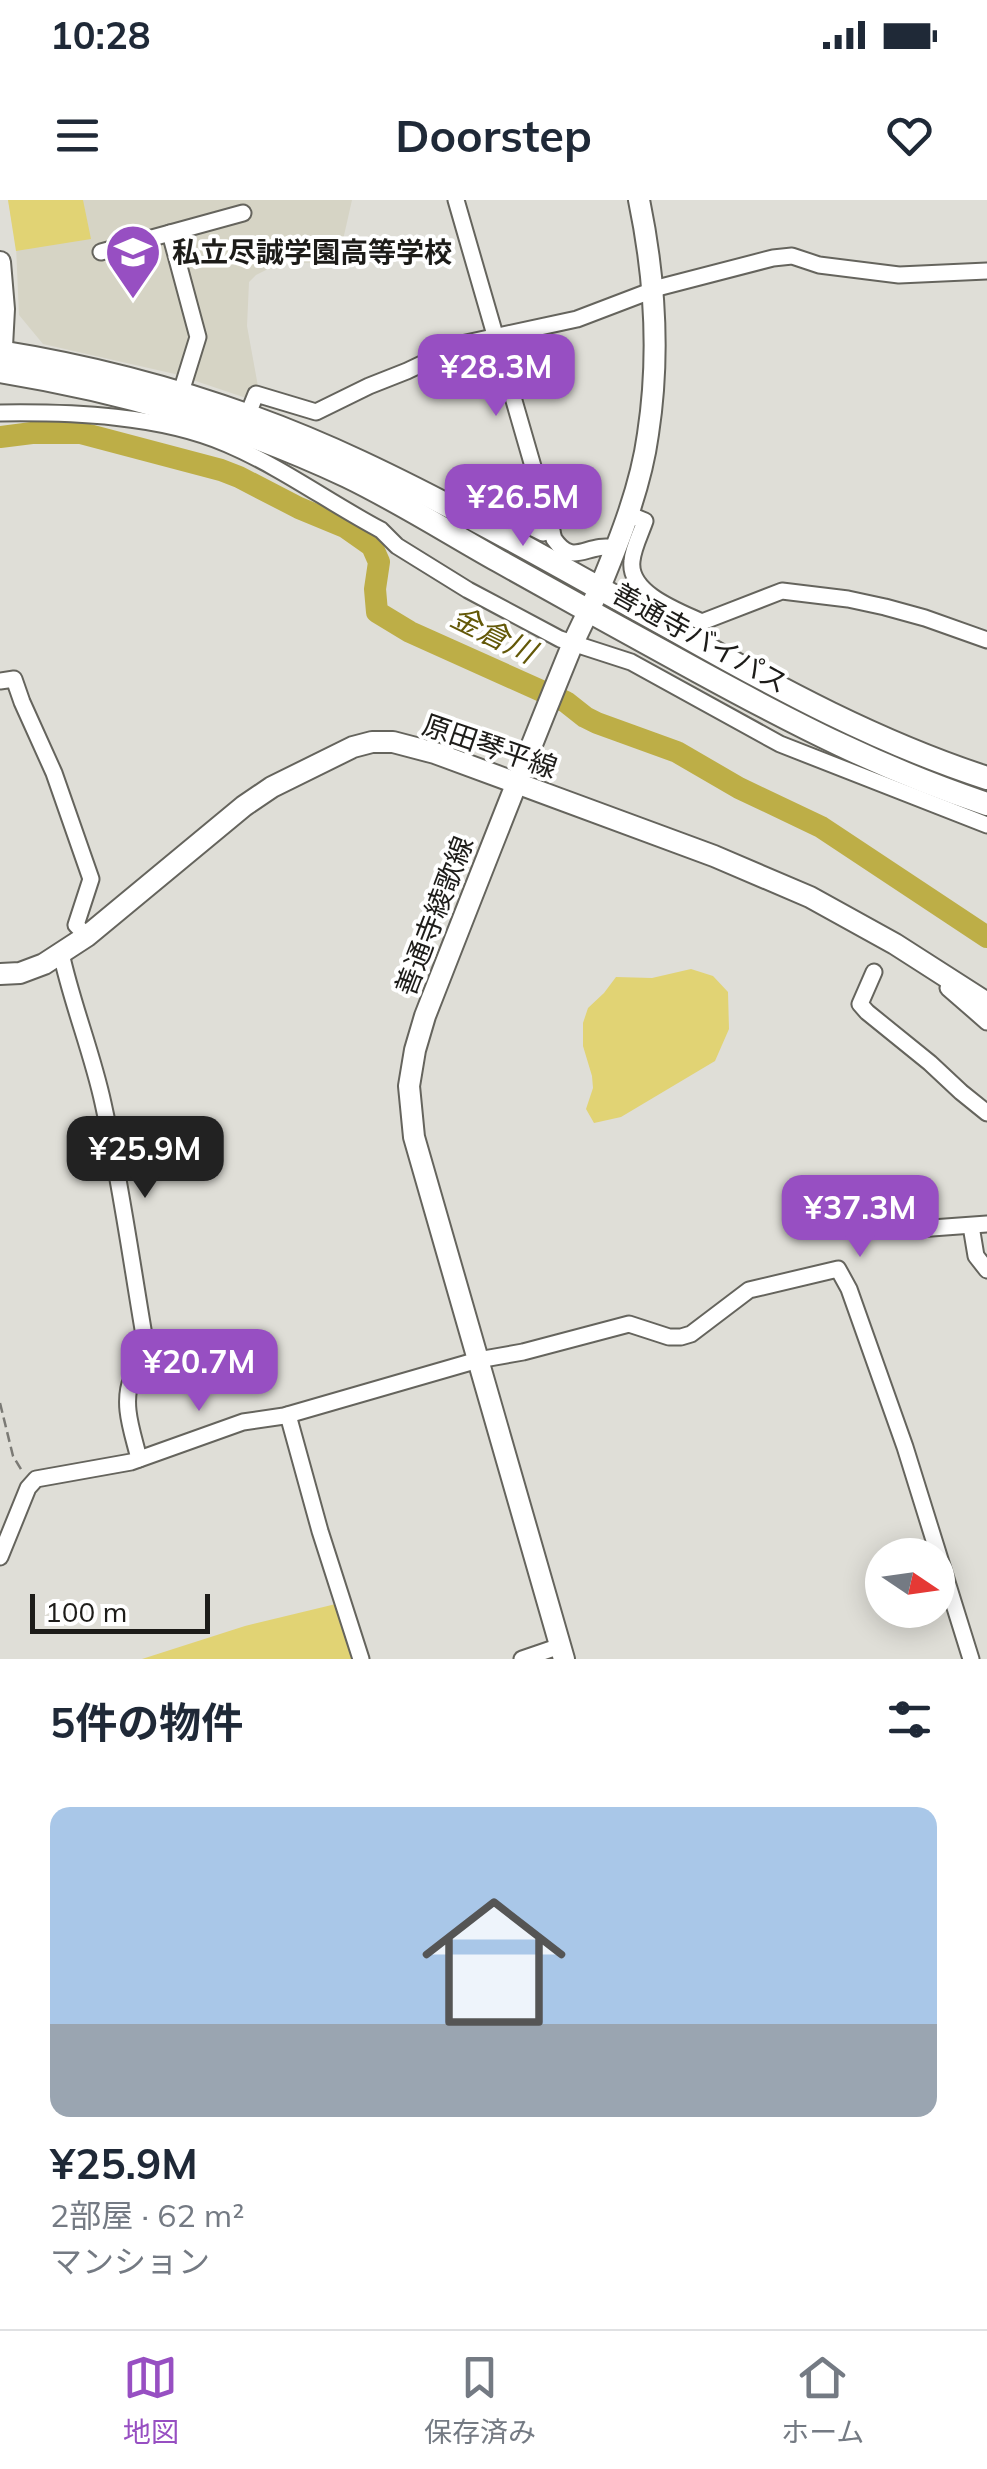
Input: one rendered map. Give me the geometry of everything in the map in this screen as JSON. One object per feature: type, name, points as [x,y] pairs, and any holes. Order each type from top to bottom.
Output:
[{"type":"highway","name":"善通寺バイパス","points":[[0,361],[122,375],[248,414],[359,462],[600,588],[817,708],[920,754],[987,778]]},
{"type":"highway","name":"善通寺バイパス","points":[[0,361],[170,407],[295,453],[364,485],[821,737],[907,775],[987,804]]},
{"type":"main road","name":"善通寺綾歌線","points":[[562,1653],[414,1137],[409,1086],[414,1050],[425,1016],[628,514],[648,436],[655,360],[654,291],[639,200]]},
{"type":"main road","points":[[0,262],[4,309],[0,361]]},
{"type":"main road","name":"原田琴平線","points":[[0,974],[20,972],[61,954],[244,806],[272,787],[353,747],[372,742],[408,745],[714,856],[810,896],[987,1003]]},
{"type":"street","points":[[456,200],[552,530],[562,551],[570,554],[600,546],[615,548]]},
{"type":"street","points":[[101,252],[243,214]]},
{"type":"street","points":[[170,233],[198,337],[181,392]]},
{"type":"street","points":[[248,414],[256,394],[316,412],[466,343],[578,320],[702,275],[774,258],[792,256],[819,265],[899,275],[987,270]]},
{"type":"street","points":[[0,413],[133,420],[172,426],[230,445],[381,530],[397,546],[571,649],[631,662],[780,744],[987,825]]},
{"type":"street","points":[[475,522],[489,506],[542,533],[552,530]]},
{"type":"street","points":[[628,514],[645,521],[631,563],[637,584],[668,606],[702,622],[782,591],[885,607],[987,640]]},
{"type":"street","points":[[0,680],[14,679],[54,773],[85,861],[91,879],[76,925],[87,936]]},
{"type":"street","points":[[61,954],[102,1098],[146,1348],[132,1377],[126,1402],[139,1460]]},
{"type":"street","points":[[926,964],[933,977],[987,1022]]},
{"type":"street","points":[[874,972],[860,1004],[866,1012],[987,1113]]},
{"type":"street","points":[[918,1230],[979,1225],[976,1256],[987,1270]]},
{"type":"street","points":[[0,1558],[16,1516],[36,1480],[139,1460],[244,1422],[288,1415],[478,1360],[629,1324],[653,1334],[680,1337],[691,1334],[749,1290],[838,1270],[849,1289],[906,1447],[971,1659]]},
{"type":"street","points":[[288,1415],[320,1531],[362,1659]]},
{"type":"street","points":[[522,1659],[562,1653]]},
{"type":"path","points":[[0,1403],[13,1456],[30,1486]]},
{"type":"shaded area","name":"私立尽誠学園高等学校","points":[[8,200],[352,200],[338,262],[288,263],[272,267],[249,282],[247,326],[259,392],[249,399],[175,374],[43,344],[19,315],[16,246]]},
{"type":"shaded area","points":[[8,200],[83,200],[91,239],[16,251]]},
{"type":"shaded area","points":[[691,969],[713,976],[728,992],[729,1029],[715,1061],[621,1117],[594,1123],[586,1109],[593,1088],[583,1046],[583,1023],[588,1008],[616,977],[652,978]]},
{"type":"shaded area","points":[[340,1603],[355,1659],[142,1659],[245,1626]]},
{"type":"waterway","name":"金倉川","points":[[0,437],[81,433],[221,470],[345,527],[372,546],[379,562],[377,612],[410,632],[566,702],[597,723],[677,752],[739,788],[821,827],[987,937]]},
{"type":"place","name":"私立尽誠学園高等学校","points":[[133,301]]}]
